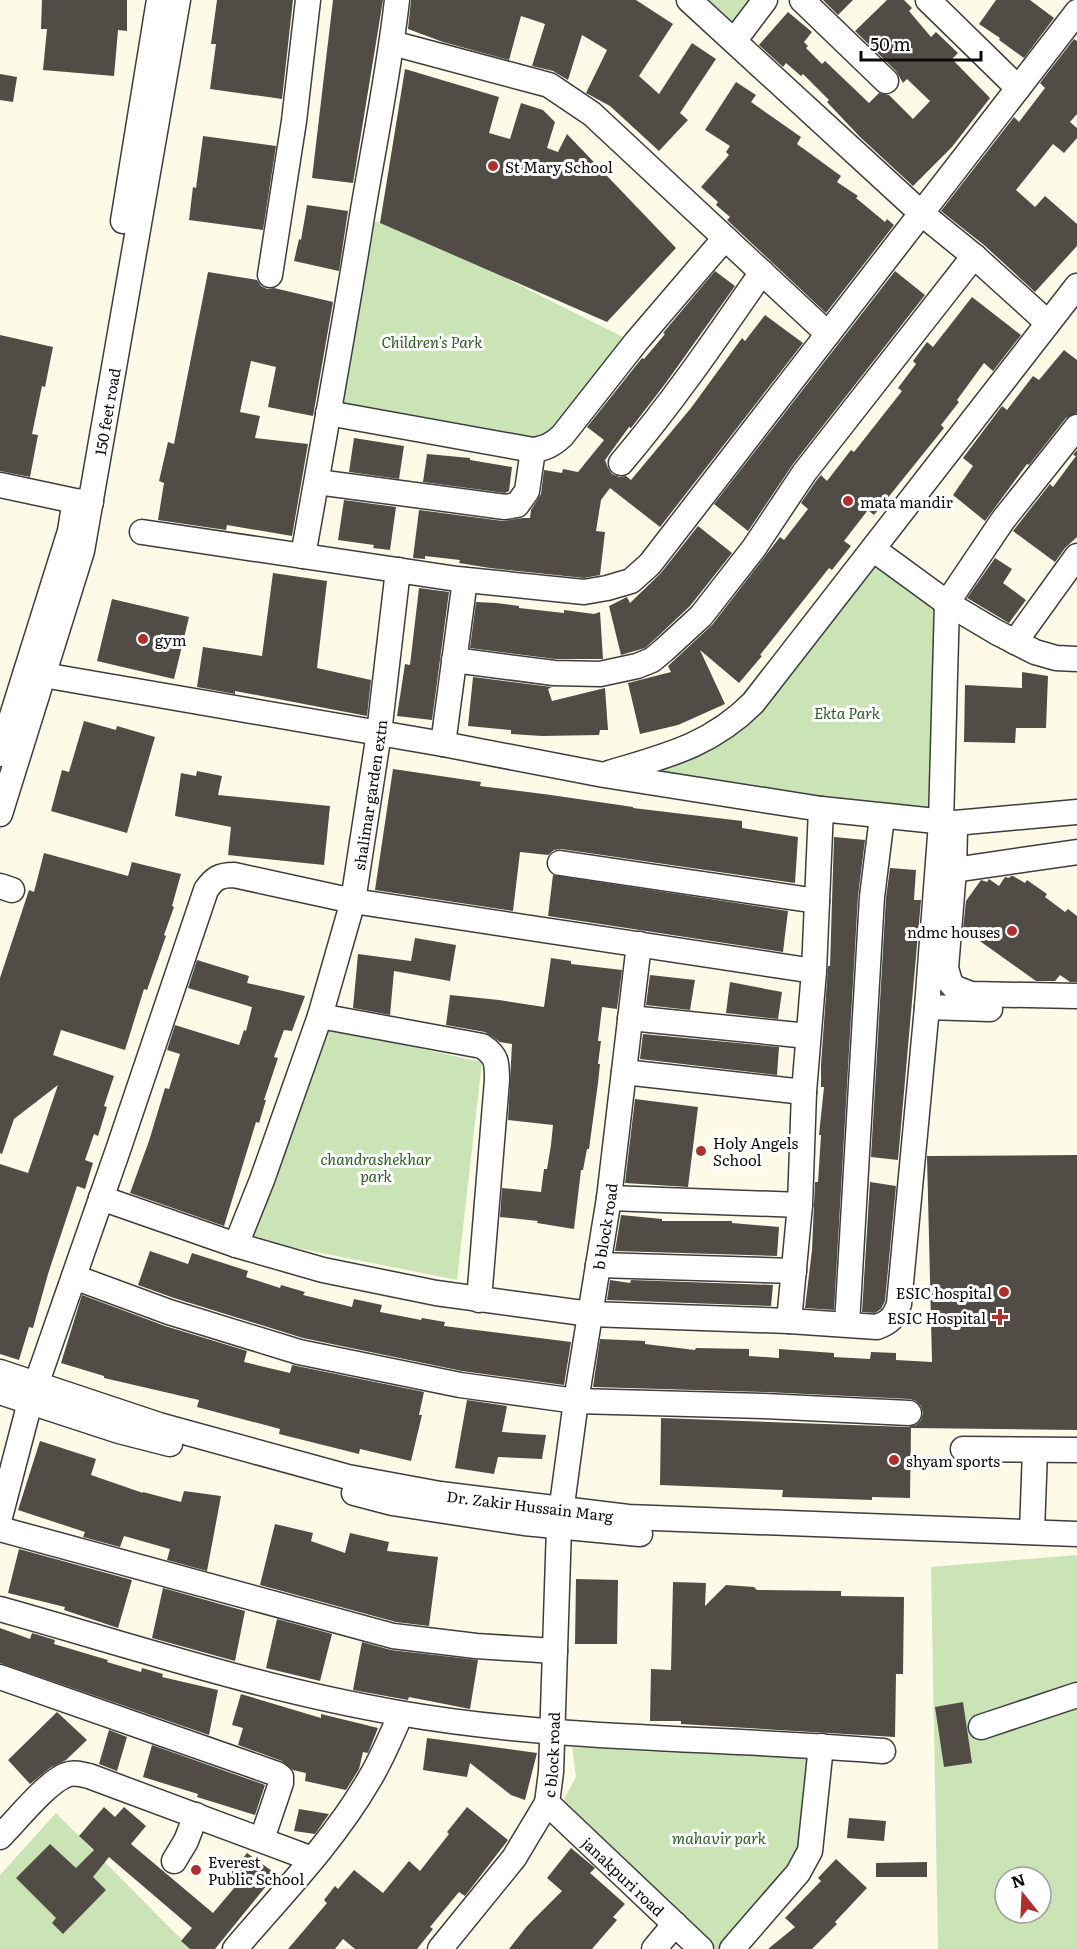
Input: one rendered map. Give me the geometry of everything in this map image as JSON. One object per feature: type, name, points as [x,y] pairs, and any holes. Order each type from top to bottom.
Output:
[{"type":"street","name":"150 feet road","points":[[0,754],[35,673],[82,551],[83,502],[90,427],[159,0]]},
{"type":"street","name":"150 feet road","points":[[83,502],[178,0]]},
{"type":"street","points":[[270,275],[294,121],[308,0]]},
{"type":"street","points":[[303,556],[393,43],[398,0]]},
{"type":"street","points":[[689,0],[921,213],[974,256],[1048,323]]},
{"type":"street","points":[[734,41],[765,0]]},
{"type":"street","points":[[802,0],[886,81]]},
{"type":"street","points":[[928,0],[1018,88]]},
{"type":"street","points":[[142,532],[465,580],[584,592],[631,581],[650,564],[1077,12]]},
{"type":"street","points":[[393,43],[549,85],[592,114],[828,334]]},
{"type":"street","points":[[328,413],[533,450],[544,449],[561,436],[636,342],[725,238]]},
{"type":"street","points":[[454,660],[554,674],[582,675],[600,674],[637,666],[658,655],[701,616],[754,548],[804,472],[974,256]]},
{"type":"street","points":[[621,463],[657,421],[693,373],[762,272]]},
{"type":"street","points":[[604,775],[675,753],[706,740],[740,716],[769,683],[1077,286]]},
{"type":"street","points":[[101,1198],[236,1245],[323,1270],[479,1300],[590,1314],[789,1321],[877,1327],[889,1323],[899,1304],[927,1007],[948,823],[947,603],[1003,520],[1077,428]]},
{"type":"street","points":[[317,482],[505,507],[517,505],[527,491],[533,450]]},
{"type":"street","points":[[0,485],[83,502]]},
{"type":"street","points":[[873,549],[947,603],[1015,642],[1035,652],[1077,659]]},
{"type":"street","points":[[1015,642],[1077,556]]},
{"type":"street","name":"shalimar garden extn","points":[[236,1245],[262,1180],[320,1016],[353,901],[378,733],[398,570]]},
{"type":"street","points":[[443,744],[465,580]]},
{"type":"street","name":"150 feet road","points":[[0,814],[35,673]]},
{"type":"street","points":[[35,673],[443,744],[604,775],[821,809],[948,823],[1077,812]]},
{"type":"street","points":[[789,1321],[800,1205],[804,1092],[814,971],[821,809]]},
{"type":"street","points":[[847,1324],[872,897],[882,817]]},
{"type":"street","points":[[948,823],[954,870],[946,968],[950,982],[962,992],[971,994],[1077,996]]},
{"type":"street","points":[[954,870],[1077,852]]},
{"type":"street","points":[[560,863],[817,901]]},
{"type":"street","points":[[0,1517],[33,1394],[206,890],[212,880],[222,875],[234,875],[353,901],[814,971]]},
{"type":"street","name":"b block road","points":[[560,1518],[576,1401],[609,1198],[639,944]]},
{"type":"street","points":[[927,1007],[1077,1012]]},
{"type":"street","points":[[320,1016],[482,1046],[493,1054],[497,1080],[479,1300]]},
{"type":"street","points":[[630,1018],[808,1036]]},
{"type":"street","points":[[624,1072],[804,1092]]},
{"type":"street","points":[[609,1198],[800,1205]]},
{"type":"street","points":[[598,1265],[794,1271]]},
{"type":"street","points":[[74,1277],[169,1312],[299,1352],[460,1385],[576,1401],[909,1413]]},
{"type":"street","name":"Dr. Zakir Hussain Marg","points":[[0,1372],[33,1394],[119,1431],[392,1503],[524,1523],[560,1518],[628,1517],[1077,1534]]},
{"type":"street","name":"Dr. Zakir Hussain Marg","points":[[0,1392],[33,1394]]},
{"type":"street","points":[[963,1449],[1077,1450]]},
{"type":"street","points":[[1032,1532],[1035,1450]]},
{"type":"street","name":"Dr. Zakir Hussain Marg","points":[[560,1518],[628,1533],[1077,1546]]},
{"type":"street","name":"c block road","points":[[440,1949],[514,1858],[547,1803],[553,1732],[560,1518]]},
{"type":"street","points":[[0,1529],[393,1636],[555,1652]]},
{"type":"street","points":[[0,1609],[307,1696],[401,1714],[553,1732],[883,1751]]},
{"type":"street","points":[[0,1677],[277,1774],[281,1777],[281,1783],[262,1839]]},
{"type":"street","points":[[981,1727],[1077,1695]]},
{"type":"street","points":[[235,1949],[312,1859],[370,1779],[401,1714]]},
{"type":"street","points":[[732,1949],[798,1873],[810,1851],[821,1746]]},
{"type":"street","points":[[0,1837],[44,1791],[65,1775],[76,1774],[89,1776],[312,1859]]},
{"type":"street","name":"janakpuri road","points":[[547,1803],[701,1949]]},
{"type":"street","points":[[174,1861],[186,1841],[196,1815]]},
{"type":"street","points":[[654,1949],[675,1924]]},
{"type":"green space","points":[[708,0],[755,0],[736,25]]},
{"type":"green space","name":"Children's Park","points":[[364,216],[501,276],[627,339],[541,447],[328,413]]},
{"type":"green space","name":"Ekta Park","points":[[881,543],[941,595],[937,819],[629,771],[728,711],[766,664]]},
{"type":"green space","name":"chandrashekhar park","points":[[326,1028],[482,1062],[457,1280],[252,1239]]},
{"type":"green space","points":[[1077,1555],[1077,1949],[938,1949],[931,1567]]},
{"type":"green space","name":"mahavir park","points":[[572,1747],[814,1758],[815,1828],[733,1949],[713,1949],[594,1830],[562,1803],[576,1777]]},
{"type":"green space","points":[[56,1813],[191,1949],[0,1949],[0,1875]]},
{"type":"building","points":[[42,0],[127,0],[127,31],[118,30],[114,76],[43,70],[47,29],[41,29]]},
{"type":"building","points":[[217,0],[293,0],[282,99],[210,89],[216,44],[211,44]]},
{"type":"building","points":[[333,0],[383,0],[353,183],[312,178]]},
{"type":"building","points":[[411,0],[636,0],[673,24],[639,76],[659,94],[692,43],[716,59],[680,113],[688,120],[659,151],[610,106],[586,93],[607,50],[582,35],[568,80],[553,71],[532,66],[545,24],[521,16],[509,60],[443,42],[408,29]]},
{"type":"building","points":[[823,0],[853,0],[838,15]]},
{"type":"building","points":[[887,0],[904,0],[912,8],[909,11],[931,37],[936,32],[958,53],[952,59],[990,98],[952,147],[913,186],[860,137],[827,102],[829,100],[803,74],[801,76],[786,63],[783,67],[759,45],[788,12],[812,32],[804,42],[808,46],[806,48],[822,64],[825,61],[869,103],[879,93],[889,95],[913,119],[930,101],[907,79],[903,83],[896,71],[855,31]]},
{"type":"building","points":[[996,0],[1030,0],[1054,18],[1024,58],[979,24]]},
{"type":"building","points":[[1074,39],[1077,41],[1077,114],[1070,122],[1077,128],[1077,138],[1064,153],[1053,144],[1016,190],[1035,207],[1045,196],[1077,224],[1077,246],[1035,292],[984,245],[941,211],[1014,117],[1019,122],[1045,88],[1040,83]]},
{"type":"building","name":"St Mary School","points":[[405,69],[499,97],[489,133],[510,139],[521,103],[543,110],[555,122],[547,148],[558,152],[567,134],[676,248],[607,322],[380,223]]},
{"type":"building","points":[[0,74],[17,77],[13,102],[0,100]]},
{"type":"building","points":[[736,82],[756,95],[751,102],[801,137],[797,144],[841,176],[837,182],[858,196],[856,198],[885,222],[887,219],[894,225],[826,313],[727,220],[730,217],[701,187],[729,155],[726,152],[730,146],[705,130]]},
{"type":"building","points":[[203,136],[276,146],[263,230],[189,220]]},
{"type":"building","points":[[307,205],[348,211],[339,271],[294,261],[299,239],[301,240]]},
{"type":"building","points":[[715,271],[735,286],[665,384],[605,460],[612,474],[619,477],[626,476],[631,480],[691,408],[742,338],[745,341],[765,315],[803,343],[660,527],[610,488],[601,500],[596,531],[605,532],[600,575],[584,578],[490,568],[459,563],[460,560],[425,556],[425,559],[413,558],[419,510],[503,521],[530,518],[531,510],[541,494],[544,470],[562,473],[563,469],[578,472],[604,440],[587,427]]},
{"type":"building","points":[[895,271],[925,295],[793,464],[748,531],[714,504]]},
{"type":"building","points":[[208,272],[257,280],[267,289],[274,288],[333,302],[313,416],[268,407],[276,367],[251,361],[240,412],[260,416],[255,438],[308,444],[292,536],[227,525],[226,530],[158,520],[164,483],[159,481],[168,442],[174,444]]},
{"type":"building","points":[[972,297],[1021,335],[993,371],[984,363],[941,425],[944,428],[874,515],[868,510],[844,541],[851,546],[832,570],[829,568],[739,683],[700,650],[725,704],[678,725],[640,734],[628,683],[671,672],[668,666],[712,625],[780,537],[784,540],[808,509],[801,503],[816,481],[821,475],[827,481],[851,450],[854,452],[902,391],[898,388],[916,364],[913,361],[927,342],[933,347]]},
{"type":"building","points":[[0,335],[53,347],[32,434],[38,435],[30,477],[0,471]]},
{"type":"building","points":[[1064,350],[1077,360],[1077,413],[1066,418],[1029,465],[1027,464],[985,521],[953,495],[973,466],[963,458],[1002,406],[1007,410],[1033,376],[1039,380]]},
{"type":"building","points":[[354,438],[404,446],[399,479],[349,472]]},
{"type":"building","points":[[1077,450],[1077,537],[1055,562],[1013,531],[1050,484],[1053,487],[1076,456],[1073,455]]},
{"type":"building","points":[[427,454],[470,458],[470,460],[512,467],[509,491],[505,493],[423,482]]},
{"type":"building","points":[[344,500],[396,507],[390,550],[373,548],[374,545],[338,540]]},
{"type":"building","points":[[698,526],[732,553],[690,606],[655,639],[645,648],[621,655],[609,606],[627,597],[630,603],[661,573]]},
{"type":"building","points":[[995,558],[1012,569],[1003,583],[1026,600],[1009,623],[967,598]]},
{"type":"building","points":[[273,573],[327,581],[317,668],[371,680],[367,716],[235,691],[235,694],[197,687],[203,647],[262,656]]},
{"type":"building","points":[[419,588],[449,592],[432,720],[397,716],[405,664],[410,665]]},
{"type":"building","name":"gym","points":[[112,599],[189,617],[174,679],[97,661]]},
{"type":"building","points":[[476,602],[564,613],[564,610],[594,614],[600,612],[603,659],[555,659],[470,648]]},
{"type":"building","points":[[1022,672],[1048,676],[1046,728],[1016,728],[1015,743],[964,742],[965,685],[1022,688]]},
{"type":"building","points":[[473,677],[552,687],[548,689],[552,701],[605,688],[608,730],[600,730],[599,735],[542,736],[511,734],[511,730],[468,726]]},
{"type":"building","points":[[84,721],[116,730],[117,726],[155,737],[127,833],[51,811],[62,770],[69,772]]},
{"type":"building","points":[[393,769],[481,782],[480,786],[742,821],[742,828],[798,837],[795,883],[561,849],[554,850],[548,855],[520,852],[513,911],[375,890]]},
{"type":"building","points":[[197,771],[222,776],[218,795],[330,806],[324,865],[228,855],[231,827],[175,816],[181,773],[196,776]]},
{"type":"building","points":[[834,837],[865,840],[858,896],[834,1310],[805,1308],[812,1250],[815,1182],[818,1182],[821,1135],[819,1135],[824,1087],[821,1087],[821,1065],[828,966],[830,966]]},
{"type":"building","points":[[44,853],[128,876],[132,862],[181,874],[172,906],[174,907],[164,935],[166,936],[147,990],[144,989],[125,1050],[61,1030],[53,1055],[114,1076],[104,1106],[107,1107],[98,1136],[94,1134],[85,1160],[93,1163],[85,1189],[77,1186],[33,1328],[29,1327],[19,1360],[0,1354],[0,1164],[28,1173],[58,1085],[14,1119],[2,1154],[0,1153],[0,978],[29,890],[34,892]]},
{"type":"building","points":[[890,868],[916,870],[914,900],[921,900],[898,1160],[871,1157],[886,898]]},
{"type":"building","points":[[553,875],[788,911],[783,952],[548,916]]},
{"type":"building","name":"ndmc houses","points":[[1011,876],[1025,883],[1027,880],[1047,894],[1045,897],[1065,912],[1068,909],[1077,916],[1077,982],[1070,982],[1060,975],[1055,981],[1036,981],[963,929],[966,901],[981,880],[987,882],[989,879],[999,886],[1005,877]]},
{"type":"building","points":[[415,938],[456,945],[450,981],[394,971],[390,1015],[353,1008],[358,954],[411,961]]},
{"type":"building","points":[[551,958],[571,961],[571,964],[622,970],[617,1009],[602,1007],[598,1041],[601,1041],[598,1083],[589,1149],[587,1149],[583,1170],[581,1170],[574,1229],[537,1223],[538,1221],[500,1217],[502,1188],[541,1192],[544,1169],[547,1169],[553,1125],[508,1120],[512,1044],[500,1042],[485,1032],[446,1025],[450,995],[544,1007]]},
{"type":"building","points":[[197,960],[249,976],[247,983],[305,996],[292,1031],[284,1030],[274,1057],[278,1058],[264,1100],[266,1100],[259,1123],[256,1122],[224,1226],[130,1193],[165,1088],[169,1089],[180,1054],[167,1050],[175,1025],[239,1045],[244,1030],[246,1031],[252,1007],[188,988]]},
{"type":"building","points":[[650,975],[695,980],[690,1010],[646,1005]]},
{"type":"building","points":[[730,982],[782,992],[778,1019],[726,1013]]},
{"type":"building","points":[[643,1034],[779,1047],[777,1075],[640,1059]]},
{"type":"building","points":[[635,1099],[698,1107],[688,1187],[625,1183]]},
{"type":"building","points":[[1077,1155],[1077,1430],[911,1428],[910,1498],[872,1497],[872,1500],[782,1497],[783,1490],[660,1485],[661,1418],[908,1427],[916,1425],[921,1420],[923,1413],[921,1406],[910,1399],[593,1387],[600,1339],[645,1341],[645,1344],[695,1350],[696,1348],[749,1349],[749,1356],[779,1358],[779,1349],[834,1353],[834,1357],[870,1359],[871,1352],[896,1353],[896,1360],[932,1362],[927,1156]]},
{"type":"building","points":[[870,1182],[896,1186],[885,1301],[881,1309],[875,1313],[862,1312]]},
{"type":"building","points":[[621,1215],[662,1219],[662,1221],[732,1221],[732,1223],[779,1227],[777,1256],[615,1251]]},
{"type":"building","points":[[150,1251],[188,1264],[192,1253],[248,1271],[246,1277],[280,1288],[281,1285],[305,1292],[303,1295],[352,1307],[354,1299],[382,1305],[380,1312],[445,1322],[444,1326],[571,1342],[564,1385],[462,1371],[303,1338],[174,1298],[138,1285]]},
{"type":"building","points":[[610,1280],[630,1283],[631,1280],[773,1285],[771,1306],[607,1300]]},
{"type":"building","points":[[82,1295],[165,1326],[247,1351],[244,1362],[290,1373],[292,1365],[424,1392],[419,1415],[422,1415],[411,1461],[360,1449],[359,1454],[279,1434],[280,1429],[197,1407],[199,1400],[104,1378],[104,1376],[61,1363]]},
{"type":"building","points":[[467,1400],[507,1406],[502,1432],[546,1435],[542,1459],[498,1457],[494,1474],[455,1468]]},
{"type":"building","points":[[40,1441],[96,1459],[91,1475],[143,1493],[181,1502],[184,1491],[221,1496],[207,1571],[167,1560],[170,1549],[124,1536],[120,1547],[83,1537],[85,1532],[18,1510]]},
{"type":"building","points":[[275,1524],[313,1533],[311,1541],[345,1553],[350,1533],[389,1542],[387,1551],[438,1557],[429,1626],[396,1622],[260,1585]]},
{"type":"building","points":[[19,1549],[132,1580],[118,1628],[64,1610],[65,1607],[8,1593]]},
{"type":"building","points":[[576,1579],[618,1580],[617,1644],[575,1644]]},
{"type":"building","points":[[673,1582],[706,1583],[705,1606],[726,1585],[754,1587],[757,1590],[841,1591],[841,1596],[904,1597],[903,1674],[896,1674],[895,1737],[681,1724],[681,1721],[650,1721],[651,1669],[671,1670]]},
{"type":"building","points":[[163,1588],[245,1611],[235,1661],[152,1638]]},
{"type":"building","points":[[277,1619],[332,1634],[320,1681],[266,1668]]},
{"type":"building","points":[[0,1628],[30,1639],[32,1633],[55,1640],[54,1644],[108,1660],[107,1662],[141,1672],[142,1668],[163,1674],[162,1677],[218,1690],[209,1735],[0,1663]]},
{"type":"building","points":[[362,1642],[391,1650],[478,1660],[470,1709],[409,1697],[408,1700],[353,1690]]},
{"type":"building","points":[[241,1694],[321,1718],[321,1714],[378,1728],[368,1753],[363,1752],[359,1769],[346,1790],[305,1781],[306,1773],[293,1770],[282,1761],[238,1745],[243,1728],[232,1725]]},
{"type":"building","points":[[963,1702],[972,1763],[944,1767],[935,1707]]},
{"type":"building","points":[[57,1712],[87,1740],[66,1760],[50,1768],[30,1784],[8,1760]]},
{"type":"building","points":[[109,1730],[127,1737],[117,1771],[99,1764]]},
{"type":"building","points":[[427,1738],[537,1753],[525,1800],[511,1795],[470,1763],[467,1777],[423,1770]]},
{"type":"building","points":[[152,1745],[265,1785],[255,1815],[143,1777]]},
{"type":"building","points":[[104,1807],[115,1817],[124,1807],[146,1826],[131,1844],[213,1913],[240,1881],[231,1873],[247,1853],[276,1874],[215,1949],[190,1949],[181,1941],[192,1928],[109,1857],[93,1877],[106,1890],[63,1934],[52,1923],[56,1918],[16,1878],[50,1844],[76,1868],[94,1850],[79,1836]]},
{"type":"building","points":[[467,1807],[508,1840],[465,1896],[459,1892],[430,1927],[433,1929],[417,1949],[355,1949],[343,1939],[335,1949],[288,1949],[327,1903],[324,1900],[335,1886],[338,1889],[354,1870],[383,1893],[409,1861],[420,1871]]},
{"type":"building","points":[[299,1809],[329,1814],[315,1834],[294,1831]]},
{"type":"building","points":[[849,1818],[886,1821],[884,1841],[847,1838]]},
{"type":"building","points":[[571,1848],[595,1868],[590,1873],[625,1904],[613,1917],[617,1920],[592,1949],[509,1949],[527,1926],[562,1891],[547,1878]]},
{"type":"building","points":[[836,1859],[867,1888],[835,1922],[837,1924],[812,1949],[768,1949],[795,1927],[785,1918],[821,1881],[818,1878]]},
{"type":"building","points":[[927,1862],[927,1877],[876,1877],[876,1863]]},
{"type":"place","name":"St Mary School","points":[[493,166]]},
{"type":"place","name":"mata mandir","points":[[848,501]]},
{"type":"place","name":"gym","points":[[143,639]]},
{"type":"place","name":"ndmc houses","points":[[1012,931]]},
{"type":"place","name":"Holy Angels School","points":[[701,1151]]},
{"type":"place","name":"ESIC hospital","points":[[1004,1292]]},
{"type":"place","name":"ESIC Hospital","points":[[1000,1317]]},
{"type":"place","name":"shyam sports","points":[[894,1460]]},
{"type":"place","name":"Everest Public School","points":[[196,1870]]}]
